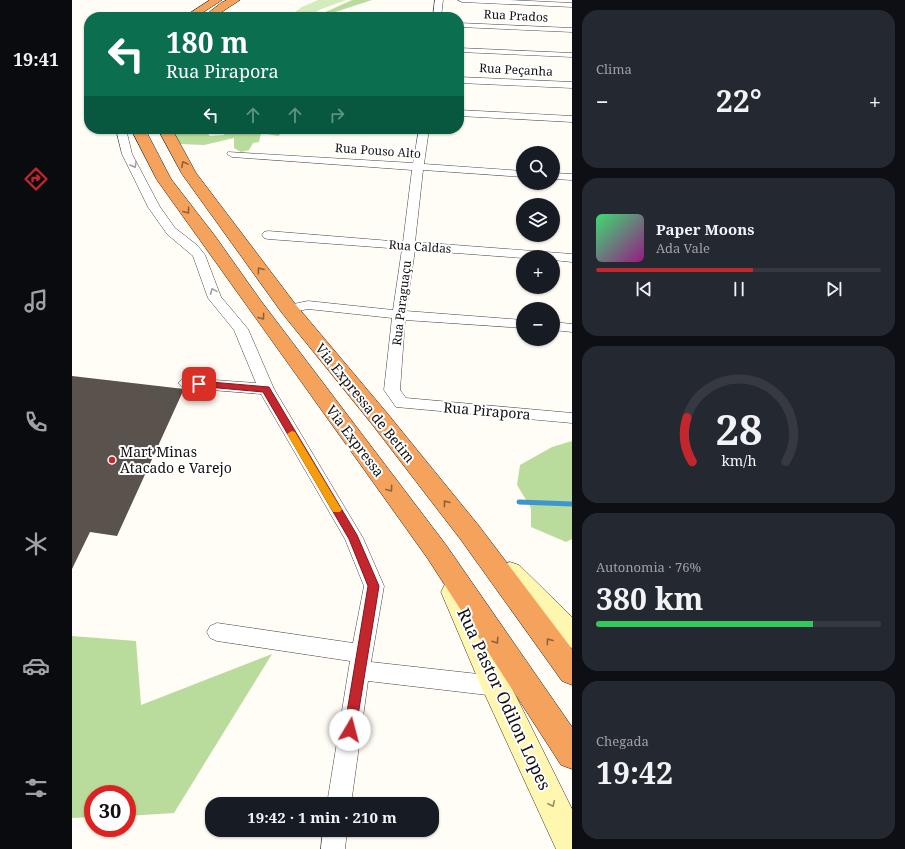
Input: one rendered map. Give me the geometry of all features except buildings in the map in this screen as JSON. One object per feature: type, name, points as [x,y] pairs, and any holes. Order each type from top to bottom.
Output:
[{"type":"highway","points":[[197,12],[217,0]]},
{"type":"highway","points":[[215,12],[224,5],[235,0]]},
{"type":"highway","name":"Via Expressa","points":[[141,134],[164,180],[216,250],[254,305],[437,552],[572,754]]},
{"type":"highway","name":"Via Expressa de Betim","points":[[168,134],[189,174],[289,309],[379,418],[470,533],[572,672]]},
{"type":"street","points":[[438,12],[439,0]]},
{"type":"street","points":[[462,0],[572,4]]},
{"type":"street","name":"Rua Prados","points":[[464,25],[572,30]]},
{"type":"street","points":[[464,50],[572,55]]},
{"type":"street","name":"Rua Peçanha","points":[[464,80],[572,85]]},
{"type":"street","points":[[464,113],[572,119]]},
{"type":"street","points":[[122,134],[127,154],[154,207],[171,231],[199,255],[216,298],[241,330],[266,389],[354,538],[374,586],[340,797]]},
{"type":"street","name":"Rua Paraguaçu","points":[[401,403],[392,390],[399,315],[423,134]]},
{"type":"street","name":"Rua Pouso Alto","points":[[232,154],[516,174]]},
{"type":"street","points":[[560,176],[572,177]]},
{"type":"street","points":[[171,231],[216,250]]},
{"type":"street","name":"Rua Caldas","points":[[268,235],[572,258]]},
{"type":"street","points":[[289,309],[308,305],[399,315],[516,323]]},
{"type":"street","points":[[560,327],[572,328]]},
{"type":"street","points":[[186,383],[266,389]]},
{"type":"street","name":"Rua Pirapora","points":[[401,403],[572,418]]},
{"type":"street","points":[[470,533],[572,636]]},
{"type":"street","name":"Rua Pastor Odilon Lopes","points":[[437,552],[496,686],[572,846]]},
{"type":"street","points":[[218,632],[361,662],[496,686]]},
{"type":"street","points":[[333,849],[334,837]]},
{"type":"green space","points":[[318,0],[346,0],[316,12],[295,12]]},
{"type":"green space","points":[[352,0],[372,0],[335,12],[325,12]]},
{"type":"green space","points":[[175,134],[208,134],[210,136],[224,134],[261,134],[259,142],[253,143],[249,150],[241,152],[234,148],[234,138],[204,145],[180,144],[175,138]]},
{"type":"green space","points":[[267,134],[281,134],[278,136]]},
{"type":"green space","points":[[572,441],[572,539],[566,542],[531,527],[531,508],[517,485],[520,465],[552,447]]},
{"type":"green space","points":[[72,636],[136,641],[141,705],[272,654],[174,813],[136,815],[136,785],[84,785],[84,817],[72,818]]},
{"type":"waterway","points":[[519,502],[572,504]]},
{"type":"slow traffic","points":[[292,434],[337,509]]},
{"type":"place","name":"Mart Minas Atacado e Varejo","points":[[112,460]]},
{"type":"route","points":[[199,384],[266,389],[354,538],[374,586],[350,730]]}]
